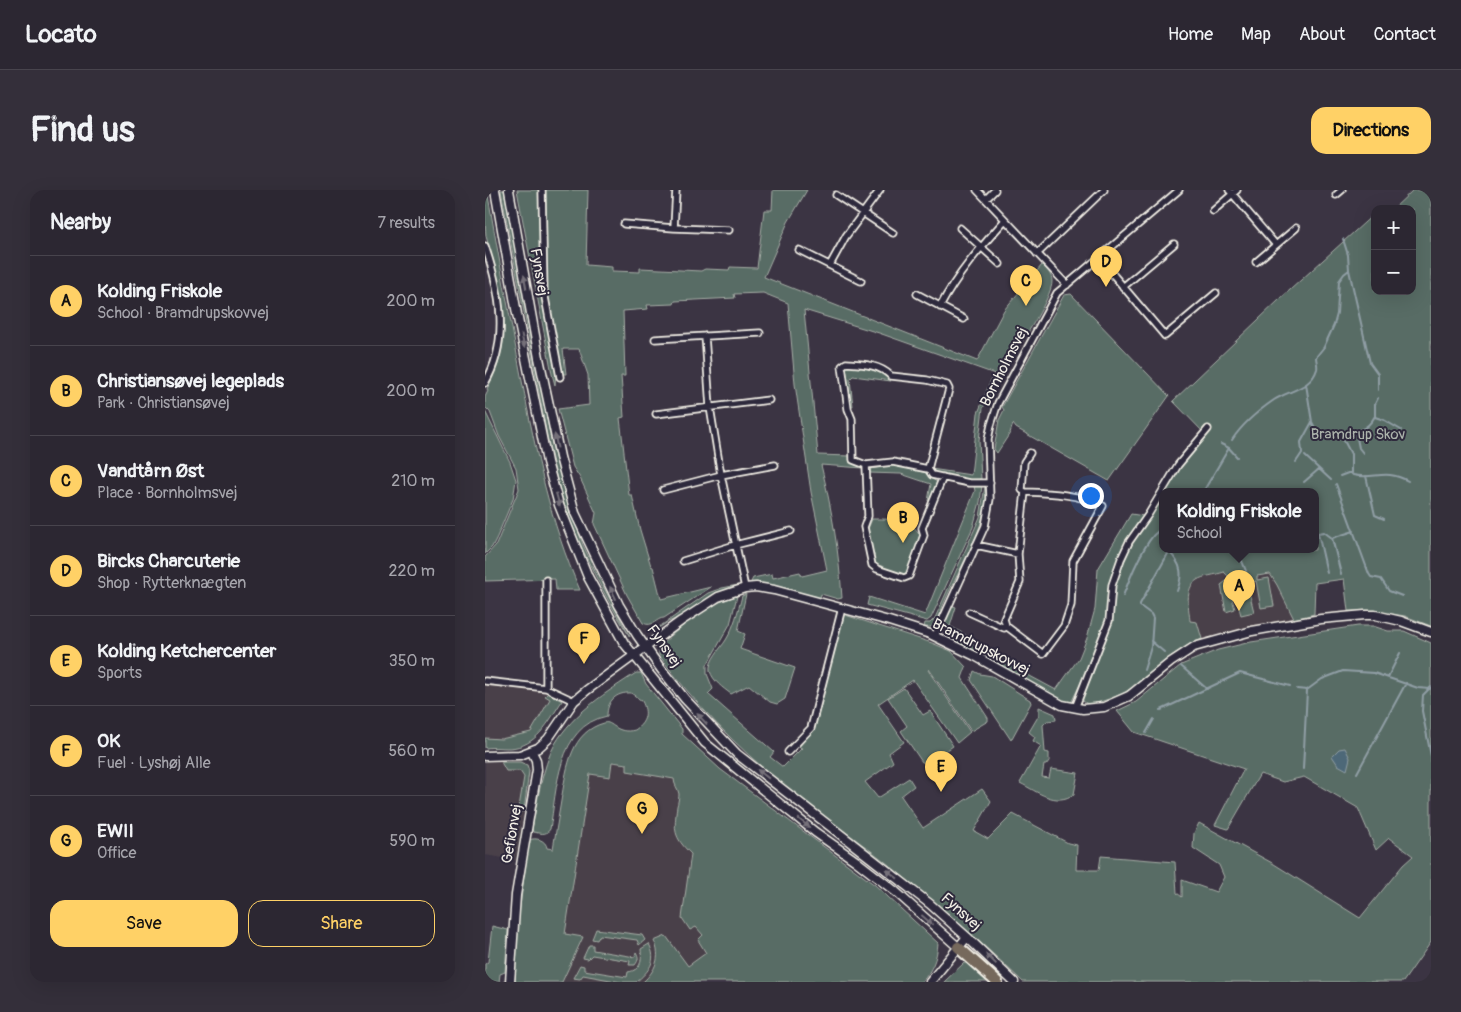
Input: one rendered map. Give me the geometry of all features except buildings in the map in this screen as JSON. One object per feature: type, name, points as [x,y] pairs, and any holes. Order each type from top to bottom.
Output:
[{"type":"highway","name":"Fynsvej","points":[[958,947],[997,982]]},
{"type":"main road","name":"Fynsvej","points":[[495,190],[547,462],[559,505],[588,577],[620,638],[705,744],[815,832],[896,892],[958,947]]},
{"type":"main road","name":"Fynsvej","points":[[509,190],[543,376],[560,457],[575,513],[619,605],[645,647],[685,699],[737,754],[930,904],[1013,982]]},
{"type":"main road","name":"Bramdrupskovvej","points":[[532,752],[548,739],[575,701],[633,656],[709,602],[726,593],[745,588],[764,588],[889,620],[935,636],[975,656],[1062,705],[1075,708],[1093,709],[1114,704],[1129,696],[1171,662],[1194,647],[1252,631],[1321,619],[1365,614],[1401,621],[1431,632]]},
{"type":"main road","points":[[485,756],[513,756],[532,752]]},
{"type":"main road","name":"Gefionvej","points":[[510,982],[516,895],[537,770],[536,760],[532,752]]},
{"type":"main road","points":[[930,982],[967,937]]},
{"type":"street","points":[[541,190],[543,292],[560,377]]},
{"type":"street","points":[[674,228],[676,190]]},
{"type":"street","points":[[830,266],[846,236],[880,190]]},
{"type":"street","points":[[977,190],[1067,284]]},
{"type":"street","points":[[986,199],[995,190]]},
{"type":"street","points":[[1037,254],[1104,190]]},
{"type":"street","name":"Bornholmsvej","points":[[935,636],[985,526],[990,483],[989,439],[997,403],[1057,294],[1179,190]]},
{"type":"street","points":[[1336,195],[1342,190]]},
{"type":"street","points":[[1213,210],[1233,191],[1276,245]]},
{"type":"street","points":[[836,195],[893,233]]},
{"type":"street","points":[[941,307],[949,290],[981,247],[1005,220]]},
{"type":"street","points":[[625,224],[729,230]]},
{"type":"street","points":[[960,228],[1000,264]]},
{"type":"street","points":[[1257,262],[1296,228]]},
{"type":"street","points":[[1123,287],[1174,244]]},
{"type":"street","points":[[485,246],[498,294],[501,325],[497,358],[485,383]]},
{"type":"street","points":[[799,250],[861,281]]},
{"type":"street","points":[[1099,258],[1165,336],[1216,293]]},
{"type":"street","points":[[917,294],[964,319]]},
{"type":"street","points":[[655,339],[760,333]]},
{"type":"street","points":[[705,336],[710,407],[721,475],[745,588]]},
{"type":"street","points":[[928,469],[949,389],[947,385],[927,380],[891,376],[884,369],[863,364],[846,363],[842,366],[848,409],[852,419],[853,460],[866,465],[893,462],[928,469],[932,475],[969,483],[990,483]]},
{"type":"street","points":[[656,414],[769,400]]},
{"type":"street","points":[[1164,488],[1178,465],[1208,429]]},
{"type":"street","points":[[1025,492],[1088,499],[1103,506],[1073,561],[1071,605],[1064,626],[1043,654],[1006,626],[1004,619],[1020,582],[1018,554],[1025,492],[1022,490],[1024,462],[1030,453]]},
{"type":"street","points":[[663,490],[721,475],[775,465]]},
{"type":"street","points":[[866,465],[868,516],[865,527],[872,565],[877,569],[904,578],[909,576],[924,535],[922,528],[943,477]]},
{"type":"street","points":[[1075,708],[1109,621],[1112,585],[1121,559],[1138,528],[1159,497]]},
{"type":"street","points":[[683,561],[791,530]]},
{"type":"street","points":[[976,546],[1018,554]]},
{"type":"street","points":[[546,580],[546,688]]},
{"type":"street","points":[[788,752],[811,728],[842,608]]},
{"type":"street","points":[[969,612],[1004,628],[1006,626]]},
{"type":"street","points":[[485,681],[546,688],[575,701]]},
{"type":"shaded area","points":[[1224,572],[1236,583],[1270,573],[1294,619],[1239,629],[1202,639],[1197,622],[1190,622],[1188,594],[1197,580]]},
{"type":"shaded area","points":[[485,685],[542,690],[556,697],[543,715],[533,734],[485,742]]},
{"type":"shaded area","points":[[592,751],[681,759],[714,982],[550,982]]},
{"type":"shaded area","points":[[520,761],[528,764],[531,770],[516,860],[485,855],[485,762]]},
{"type":"green space","points":[[485,190],[487,190],[522,381],[545,487],[560,539],[580,590],[556,590],[555,579],[485,581],[485,557],[496,545],[519,489],[516,468],[499,436],[490,412],[485,407],[487,389],[502,349],[504,313],[497,276],[486,236]]},
{"type":"green space","points":[[501,190],[504,190],[552,445],[564,490],[583,545],[630,637],[602,590],[586,557],[560,489],[547,435]]},
{"type":"green space","points":[[517,190],[539,190],[541,288],[556,372],[555,385],[552,374]]},
{"type":"green space","points":[[545,190],[588,190],[586,265],[612,267],[612,271],[640,272],[640,268],[701,271],[705,269],[729,270],[730,267],[757,268],[764,210],[772,210],[773,190],[807,190],[788,222],[764,277],[977,361],[1004,310],[1042,265],[1051,276],[1051,289],[1040,313],[1015,353],[1002,372],[995,374],[879,333],[804,310],[818,455],[850,456],[852,462],[863,468],[821,465],[837,548],[842,598],[838,599],[821,594],[820,598],[778,587],[750,584],[753,578],[772,574],[773,578],[800,572],[802,576],[827,570],[811,492],[795,384],[788,303],[763,293],[734,294],[735,298],[675,301],[674,304],[647,305],[648,309],[623,311],[625,376],[621,376],[624,417],[620,418],[629,495],[632,495],[640,530],[651,566],[653,567],[661,599],[711,587],[664,618],[652,624],[646,624],[643,623],[627,595],[594,524],[596,513],[573,467],[558,409],[589,405],[588,375],[579,349],[563,349],[566,374],[561,374],[546,289]]},
{"type":"green space","name":"Bramdrup Skov","points":[[1413,190],[1431,190],[1431,626],[1405,616],[1374,611],[1348,611],[1344,579],[1315,583],[1314,614],[1294,619],[1270,574],[1257,576],[1257,580],[1269,578],[1274,606],[1261,608],[1256,581],[1247,584],[1254,612],[1241,615],[1235,594],[1231,595],[1235,609],[1226,612],[1221,585],[1230,578],[1224,572],[1197,580],[1190,588],[1188,605],[1190,621],[1197,622],[1202,639],[1175,653],[1127,691],[1089,705],[1083,701],[1082,694],[1108,633],[1116,580],[1132,544],[1159,502],[1159,553],[1319,553],[1319,488],[1167,488],[1182,464],[1206,435],[1173,401],[1280,299],[1371,217],[1371,295],[1416,295],[1416,205],[1397,205]]},
{"type":"green space","points":[[1071,294],[1169,396],[1109,481],[1016,428],[1013,424],[1010,433],[997,453],[994,449],[999,420],[1004,410],[1002,407],[1064,295]]},
{"type":"green space","points":[[858,366],[882,372],[891,381],[853,376],[850,379],[853,406],[850,406],[845,367]]},
{"type":"green space","points":[[993,375],[999,376],[983,408],[979,440],[981,479],[955,478],[935,472],[931,469],[971,475],[978,413]]},
{"type":"green space","points":[[485,411],[510,462],[516,480],[513,499],[492,547],[485,554]]},
{"type":"green space","points":[[892,465],[927,473],[930,478],[939,483],[931,501],[928,501],[931,484],[901,474],[869,473],[870,469]]},
{"type":"green space","points":[[982,485],[980,502],[973,527],[931,618],[927,621],[867,605],[869,597],[925,615],[975,491],[974,486]]},
{"type":"green space","points":[[985,486],[987,487],[986,502],[978,532],[950,589],[937,622],[931,627],[924,627],[925,623],[930,623],[935,618],[980,517]]},
{"type":"green space","points":[[1131,514],[1144,516],[1129,538],[1113,570],[1109,587],[1107,618],[1101,640],[1071,703],[1066,703],[952,639],[944,630],[951,605],[956,607],[950,626],[998,654],[1028,675],[1056,690],[1079,658],[1087,638],[1095,609],[1098,569]]},
{"type":"green space","points":[[872,519],[905,522],[916,529],[920,535],[907,572],[904,575],[875,564],[868,529]]},
{"type":"green space","points":[[738,585],[718,593],[652,632],[708,593]]},
{"type":"green space","points":[[746,594],[738,631],[745,634],[740,649],[795,668],[785,699],[777,704],[770,702],[749,685],[731,694],[711,675],[711,663],[726,640],[742,596]]},
{"type":"green space","points":[[737,596],[730,624],[707,665],[707,674],[713,689],[708,694],[774,752],[770,757],[783,767],[802,748],[799,747],[814,728],[842,614],[951,651],[966,667],[962,678],[988,718],[988,721],[971,731],[929,669],[970,732],[957,743],[913,680],[878,704],[904,742],[889,753],[893,762],[865,782],[878,798],[909,778],[914,786],[901,796],[923,828],[982,789],[991,801],[974,831],[988,839],[1013,814],[1068,843],[1077,845],[1076,870],[1099,870],[1101,856],[1175,862],[1177,893],[1182,897],[1182,880],[1216,892],[1224,877],[1219,865],[1193,848],[1194,833],[1199,823],[1274,864],[1360,918],[1403,865],[1413,856],[1389,838],[1376,850],[1358,808],[1304,777],[1283,782],[1260,774],[1228,829],[1215,825],[1244,769],[1134,732],[1117,711],[1136,702],[1181,665],[1218,650],[1251,642],[1358,626],[1373,626],[1388,631],[1404,631],[1431,643],[1431,942],[1403,982],[1023,982],[916,887],[765,770],[716,723],[672,673],[659,655],[659,647],[685,624],[705,610],[726,599]]},
{"type":"green space","points":[[974,671],[992,676],[1030,700],[1031,703],[1011,740],[971,680]]},
{"type":"green space","points":[[636,673],[641,673],[646,684],[682,729],[682,734],[720,769],[875,885],[938,943],[933,964],[922,982],[643,982],[651,973],[656,963],[657,953],[654,941],[666,936],[688,966],[706,953],[698,940],[703,935],[696,927],[690,930],[682,918],[691,854],[676,833],[675,822],[679,794],[674,779],[627,771],[627,764],[612,762],[610,777],[590,774],[565,934],[583,937],[562,982],[515,982],[518,921],[529,840],[540,840],[545,843],[547,848],[553,849],[566,773],[578,742],[584,734],[604,723],[623,731],[635,730],[642,724],[645,717],[642,701],[631,693],[621,694],[611,702],[607,716],[590,722],[578,732],[562,762],[550,829],[547,833],[533,832],[541,785],[550,753],[571,722],[591,704]]},
{"type":"green space","points":[[904,688],[923,715],[930,711],[953,746],[928,763],[922,762],[901,731],[907,726],[888,698]]},
{"type":"green space","points":[[548,693],[562,701],[541,732],[519,747],[485,748],[485,738],[501,739],[531,732],[550,699],[545,696]]},
{"type":"green space","points":[[1039,707],[1055,714],[1056,720],[1047,721],[1043,725],[1045,752],[1049,753],[1049,761],[1044,765],[1042,777],[1049,778],[1051,769],[1078,773],[1074,794],[1067,798],[1054,799],[1047,797],[1020,783],[1041,746],[1033,741],[1035,737],[1029,732],[1039,715]]},
{"type":"green space","points":[[501,762],[520,762],[527,765],[529,771],[524,811],[518,813],[524,777],[520,771],[506,771]]},
{"type":"green space","points":[[492,926],[508,930],[505,972],[500,974],[499,982],[485,982],[485,964],[488,962]]},
{"type":"green space","points":[[596,929],[642,935],[645,940],[639,945],[637,940],[600,935],[597,940],[592,939]]},
{"type":"green space","points":[[649,944],[653,956],[651,965],[636,982],[621,982],[583,975],[580,979],[573,978],[580,965],[584,966],[584,970],[627,977],[628,972],[636,969],[640,964],[641,949]]},
{"type":"green space","points":[[589,945],[593,945],[593,950],[635,957],[636,952],[638,960],[635,965],[629,965],[630,961],[592,955],[588,959],[583,958]]},
{"type":"green space","points":[[964,963],[970,963],[991,982],[944,982]]},
{"type":"water","points":[[1345,748],[1350,758],[1347,770],[1338,765],[1332,756],[1339,749]]},
{"type":"waterway","points":[[1343,239],[1370,363],[1378,374],[1378,390]]},
{"type":"waterway","points":[[1232,440],[1262,408],[1305,385],[1314,376],[1317,368],[1316,357],[1324,347],[1337,314],[1339,281],[1349,270]]},
{"type":"waterway","points":[[1296,462],[1302,453],[1301,442],[1312,422],[1306,384]]},
{"type":"waterway","points":[[1336,433],[1359,430],[1367,426],[1375,416],[1375,404],[1378,398]]},
{"type":"waterway","points":[[1375,417],[1401,430]]},
{"type":"waterway","points":[[1312,422],[1316,430],[1329,433]]},
{"type":"waterway","points":[[1340,433],[1351,454],[1351,473],[1353,475],[1393,475],[1408,481]]},
{"type":"waterway","points":[[1356,433],[1359,448],[1363,453]]},
{"type":"waterway","points":[[1221,444],[1229,448],[1237,457]]},
{"type":"waterway","points":[[1205,488],[1229,448]]},
{"type":"waterway","points":[[1305,456],[1331,480]]},
{"type":"waterway","points":[[1304,482],[1319,469]]},
{"type":"waterway","points":[[1340,476],[1351,473]]},
{"type":"waterway","points":[[1366,476],[1375,515],[1384,519]]},
{"type":"waterway","points":[[1336,484],[1369,574],[1371,577],[1381,579],[1389,591],[1402,596]]},
{"type":"waterway","points":[[1123,596],[1145,548],[1159,531]]},
{"type":"waterway","points":[[1319,533],[1324,532],[1332,538],[1354,531]]},
{"type":"waterway","points":[[1319,537],[1327,573]]},
{"type":"waterway","points":[[1332,538],[1341,574]]},
{"type":"waterway","points":[[1144,670],[1151,647],[1153,618],[1140,604],[1168,553]]},
{"type":"waterway","points":[[1170,553],[1177,561],[1181,575],[1177,591]]},
{"type":"waterway","points":[[1236,553],[1240,556],[1246,571]]},
{"type":"waterway","points":[[1151,641],[1164,652]]},
{"type":"waterway","points":[[1388,677],[1400,653]]},
{"type":"waterway","points":[[1181,666],[1207,689]]},
{"type":"waterway","points":[[1303,769],[1307,690],[1322,679],[1343,671],[1374,673],[1418,688],[1430,689]]},
{"type":"waterway","points":[[1161,710],[1240,673],[1290,686]]},
{"type":"waterway","points":[[1357,773],[1406,683]]},
{"type":"waterway","points":[[1431,687],[1423,695],[1422,711],[1431,756]]},
{"type":"waterway","points":[[1297,689],[1307,690]]},
{"type":"waterway","points":[[1146,733],[1154,719]]},
{"type":"place","name":"Bircks Charcuterie","points":[[1106,287]]},
{"type":"place","name":"Vandtårn Øst","points":[[1026,306]]},
{"type":"place","name":"Christiansøvej legeplads","points":[[903,543]]},
{"type":"place","name":"Kolding Friskole","points":[[1239,611]]},
{"type":"place","name":"OK","points":[[584,664]]},
{"type":"place","name":"Kolding Ketchercenter","points":[[941,792]]},
{"type":"place","name":"EWII","points":[[642,834]]}]
